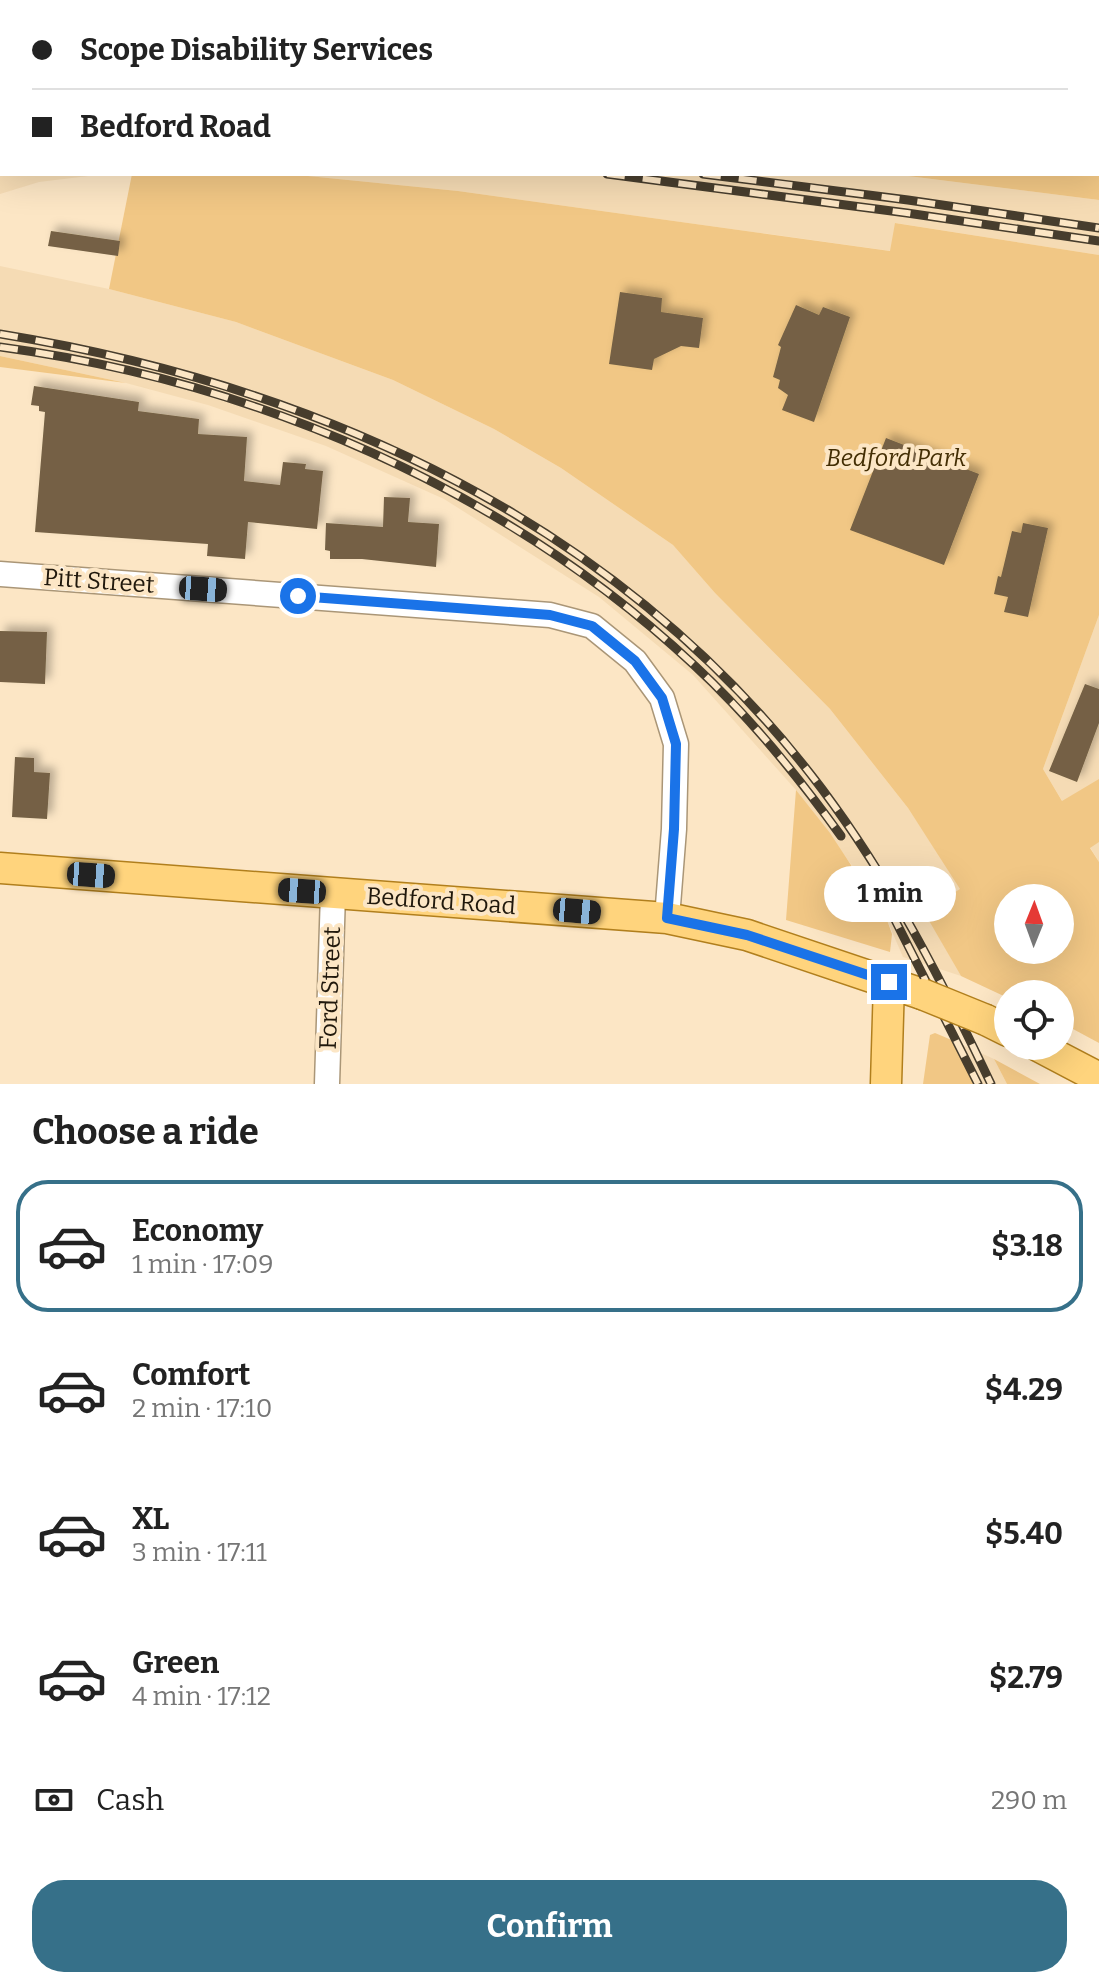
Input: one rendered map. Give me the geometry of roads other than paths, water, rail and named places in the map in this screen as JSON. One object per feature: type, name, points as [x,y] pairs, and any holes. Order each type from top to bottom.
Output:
[{"type":"main road","name":"Bedford Road","points":[[0,868],[667,918],[747,935],[889,982],[994,1025]]},
{"type":"main road","points":[[886,1084],[889,982]]},
{"type":"main road","points":[[1065,1060],[1099,1078]]},
{"type":"street","name":"Pitt Street","points":[[0,574],[550,615],[592,626],[635,661],[662,698],[676,744],[667,918]]},
{"type":"street","name":"Ford Street","points":[[327,1084],[333,893]]},
{"type":"railway","points":[[622,176],[1099,241]]},
{"type":"railway","points":[[719,176],[1099,228]]},
{"type":"railway","points":[[0,334],[119,358],[236,390],[348,431],[456,481],[559,542],[654,613],[742,695],[822,789],[871,859],[914,932],[991,1084]]},
{"type":"railway","points":[[0,347],[95,363],[190,386],[282,416],[372,453],[459,496],[543,546],[621,603],[695,666],[772,747],[841,836]]},
{"type":"railway","points":[[891,912],[978,1084]]},
{"type":"park label","name":"Bedford Park","points":[[896,458]]}]
